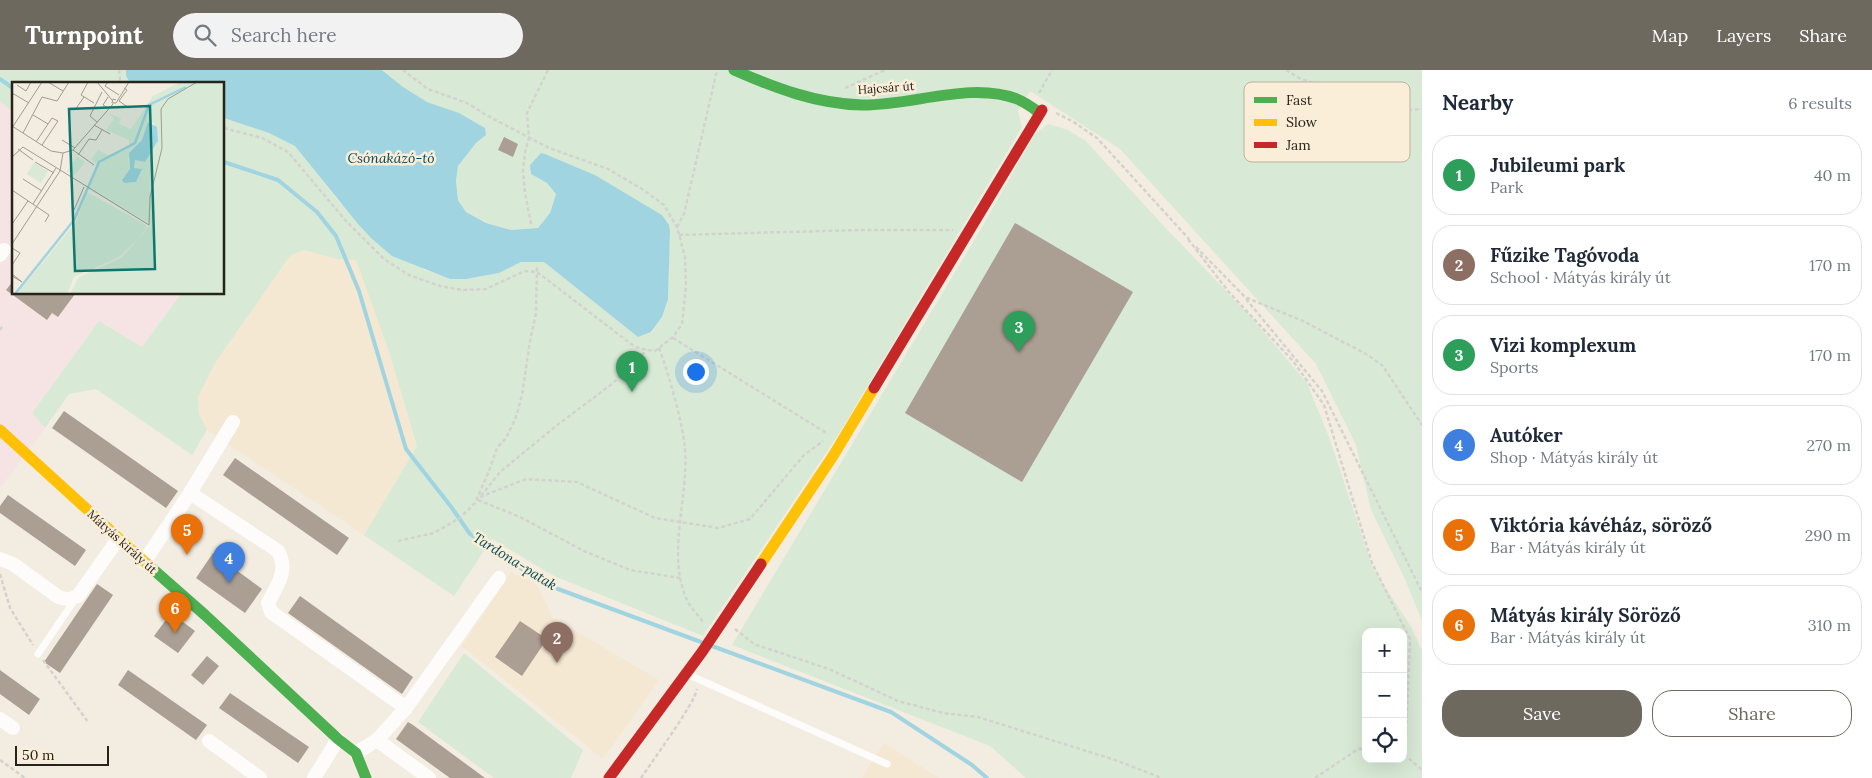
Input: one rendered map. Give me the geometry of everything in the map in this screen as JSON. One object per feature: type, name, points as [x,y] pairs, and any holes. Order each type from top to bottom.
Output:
[{"type":"street","name":"Hajcsár út","points":[[734,70],[797,95],[832,102],[864,105],[990,93],[1016,99],[1038,110]]},
{"type":"street","points":[[609,778],[687,674],[842,442],[969,230],[1038,110]]},
{"type":"street","points":[[144,562],[234,422]]},
{"type":"street","name":"Mátyás király út","points":[[1,432],[118,540],[205,615],[338,739],[356,753]]},
{"type":"street","points":[[190,493],[278,551],[282,559],[283,572],[268,603],[271,612],[406,708]]},
{"type":"street","points":[[0,559],[12,564],[62,599],[72,598],[78,596],[118,540]]},
{"type":"street","points":[[366,778],[356,753],[377,740],[406,708],[499,578]]},
{"type":"street","points":[[0,719],[13,728]]},
{"type":"street","points":[[314,778],[338,739]]},
{"type":"street","points":[[377,740],[429,778]]},
{"type":"street","points":[[210,741],[260,778]]},
{"type":"lane","points":[[38,654],[78,596]]},
{"type":"lane","points":[[687,674],[887,764]]},
{"type":"path","points":[[225,128],[262,138],[288,152],[346,221],[384,259],[409,275],[440,286],[462,290],[486,288],[525,271],[536,272],[635,347],[655,351],[673,337],[682,324],[686,286],[685,257],[677,227],[664,205],[642,189],[608,169],[549,148],[467,103],[428,89],[403,70]]},
{"type":"path","points":[[530,224],[524,194],[523,170],[529,138],[527,113],[548,70]]},
{"type":"path","points":[[677,227],[684,214],[717,70]]},
{"type":"path","points":[[841,90],[885,70]]},
{"type":"path","points":[[1052,70],[1038,110],[1051,111],[1072,121],[1097,138],[1188,239],[1245,297],[1322,391],[1422,592]]},
{"type":"path","points":[[1286,70],[1299,78],[1311,82]]},
{"type":"path","points":[[679,236],[859,230],[969,230]]},
{"type":"path","points":[[1188,239],[1228,291],[1292,361],[1324,405],[1372,563],[1410,639],[1406,718]]},
{"type":"path","points":[[478,500],[497,448],[506,438],[516,418],[536,313],[537,267]]},
{"type":"path","points":[[1245,297],[1316,328],[1366,354],[1382,365],[1422,425]]},
{"type":"path","points":[[0,330],[3,325]]},
{"type":"path","points":[[673,337],[842,442]]},
{"type":"path","points":[[659,348],[666,366],[684,448],[684,490],[679,554],[680,578],[688,601],[709,642]]},
{"type":"path","points":[[398,541],[434,533],[460,518],[478,500],[500,472],[556,426],[612,384],[647,350]]},
{"type":"path","points":[[478,500],[526,479],[578,482],[655,518],[718,528],[750,519],[804,455],[823,441],[842,442]]},
{"type":"path","points":[[478,500],[520,517],[584,551],[630,570],[680,578]]},
{"type":"path","points":[[725,619],[754,644],[829,669],[898,701],[943,713],[978,717],[1115,760],[1162,778]]},
{"type":"path","points":[[641,778],[696,693]]},
{"type":"path","points":[[1316,778],[1358,749],[1362,748]]},
{"type":"path","points":[[1407,757],[1422,770]]},
{"type":"path","points":[[0,760],[25,778]]},
{"type":"shaded area","points":[[0,102],[12,111],[12,295],[180,295],[142,347],[99,321],[32,413],[45,428],[0,488]]},
{"type":"shaded area","points":[[304,250],[336,259],[357,260],[389,352],[417,446],[364,535],[207,430],[199,414],[198,397],[215,363],[290,256]]},
{"type":"shaded area","points":[[511,572],[537,584],[553,618],[659,680],[603,759],[462,646]]},
{"type":"shaded area","points":[[884,743],[939,778],[862,778]]},
{"type":"green space","points":[[0,70],[126,70],[126,76],[130,82],[12,82],[12,111],[0,102]]},
{"type":"green space","points":[[383,70],[1422,70],[1422,621],[1405,579],[1371,510],[1356,445],[1316,364],[1120,149],[1030,91],[1018,110],[1022,127],[840,432],[703,636],[554,576],[492,539],[454,596],[364,535],[417,446],[389,352],[356,260],[336,259],[304,250],[290,256],[215,363],[198,397],[199,414],[207,430],[192,455],[96,389],[69,394],[45,428],[32,413],[99,321],[142,347],[180,295],[225,295],[225,118],[269,133],[296,146],[340,203],[425,270],[450,279],[466,279],[499,273],[521,262],[544,262],[638,337],[652,332],[662,317],[668,299],[670,231],[662,215],[595,175],[541,153],[531,174],[547,183],[556,194],[550,213],[538,228],[511,230],[486,223],[466,212],[458,199],[456,181],[458,166],[476,143],[486,135],[485,128],[455,112],[427,102],[403,88]]},
{"type":"green space","points":[[1048,124],[1068,130],[1086,141],[1252,318],[1307,383],[1329,437],[1373,569],[1410,625],[1422,650],[1422,778],[1026,778],[990,746],[732,645],[982,227],[1034,135]]},
{"type":"green space","points":[[464,653],[583,750],[571,778],[494,778],[418,722]]},
{"type":"water","name":"Csónakázó-tó","points":[[126,70],[382,70],[403,87],[427,102],[459,113],[485,128],[486,135],[476,143],[458,166],[456,181],[458,200],[466,212],[486,223],[511,230],[538,228],[550,213],[556,194],[547,183],[531,174],[530,165],[541,153],[595,175],[662,215],[669,225],[670,231],[668,299],[662,317],[651,332],[638,337],[544,262],[521,262],[499,273],[466,279],[450,279],[392,256],[358,224],[295,146],[269,133],[225,118],[225,82],[130,82],[126,76]]},
{"type":"building","points":[[504,137],[518,144],[513,157],[498,150]]},
{"type":"building","points":[[1015,223],[1133,292],[1022,482],[905,413]]},
{"type":"building","points":[[12,282],[12,294],[6,290]]},
{"type":"building","points":[[13,295],[74,295],[58,317],[52,313],[47,320]]},
{"type":"building","points":[[64,411],[178,491],[166,508],[52,428]]},
{"type":"building","points":[[235,458],[349,538],[337,555],[223,475]]},
{"type":"building","points":[[8,495],[86,550],[75,566],[0,513],[0,506]]},
{"type":"building","points":[[213,553],[262,589],[245,613],[196,578]]},
{"type":"building","points":[[97,584],[113,595],[60,673],[44,662]]},
{"type":"building","points":[[300,596],[413,677],[402,694],[288,613]]},
{"type":"building","points":[[171,613],[195,631],[178,653],[154,636]]},
{"type":"building","points":[[520,621],[547,639],[522,676],[495,657]]},
{"type":"building","points":[[207,656],[219,666],[203,685],[191,675]]},
{"type":"building","points":[[0,670],[40,699],[29,715],[0,694]]},
{"type":"building","points":[[128,670],[207,725],[196,740],[118,685]]},
{"type":"building","points":[[230,693],[309,747],[298,763],[219,708]]},
{"type":"building","points":[[408,722],[485,778],[450,778],[396,739]]},
{"type":"waterway","name":"Tardona-patak","points":[[0,79],[12,88]]},
{"type":"waterway","name":"Tardona-patak","points":[[225,162],[278,180],[317,212],[336,236],[359,291],[406,449],[470,534],[499,555],[550,586],[701,642]]},
{"type":"waterway","name":"Tardona-patak","points":[[712,646],[891,712],[972,765],[987,778]]},
{"type":"traffic: fast","points":[[734,70],[781,89],[829,102],[862,105],[881,104],[980,92],[999,94],[1017,99],[1040,113]]},
{"type":"traffic: fast","points":[[147,564],[205,615],[338,739],[356,753],[366,778]]},
{"type":"traffic: slow","points":[[761,564],[833,456],[874,388]]},
{"type":"traffic: slow","points":[[0,430],[147,564]]},
{"type":"traffic: jam","points":[[874,388],[1042,110]]},
{"type":"traffic: jam","points":[[609,778],[702,652],[761,564]]},
{"type":"place","name":"Vizi komplexum","points":[[1019,352]]},
{"type":"place","name":"Jubileumi park","points":[[632,392]]},
{"type":"place","name":"Viktória kávéház, söröző","points":[[187,555]]},
{"type":"place","name":"Autóker","points":[[229,583]]},
{"type":"place","name":"Mátyás király Söröző","points":[[175,633]]},
{"type":"place","name":"Fűzike Tagóvoda","points":[[557,663]]}]
